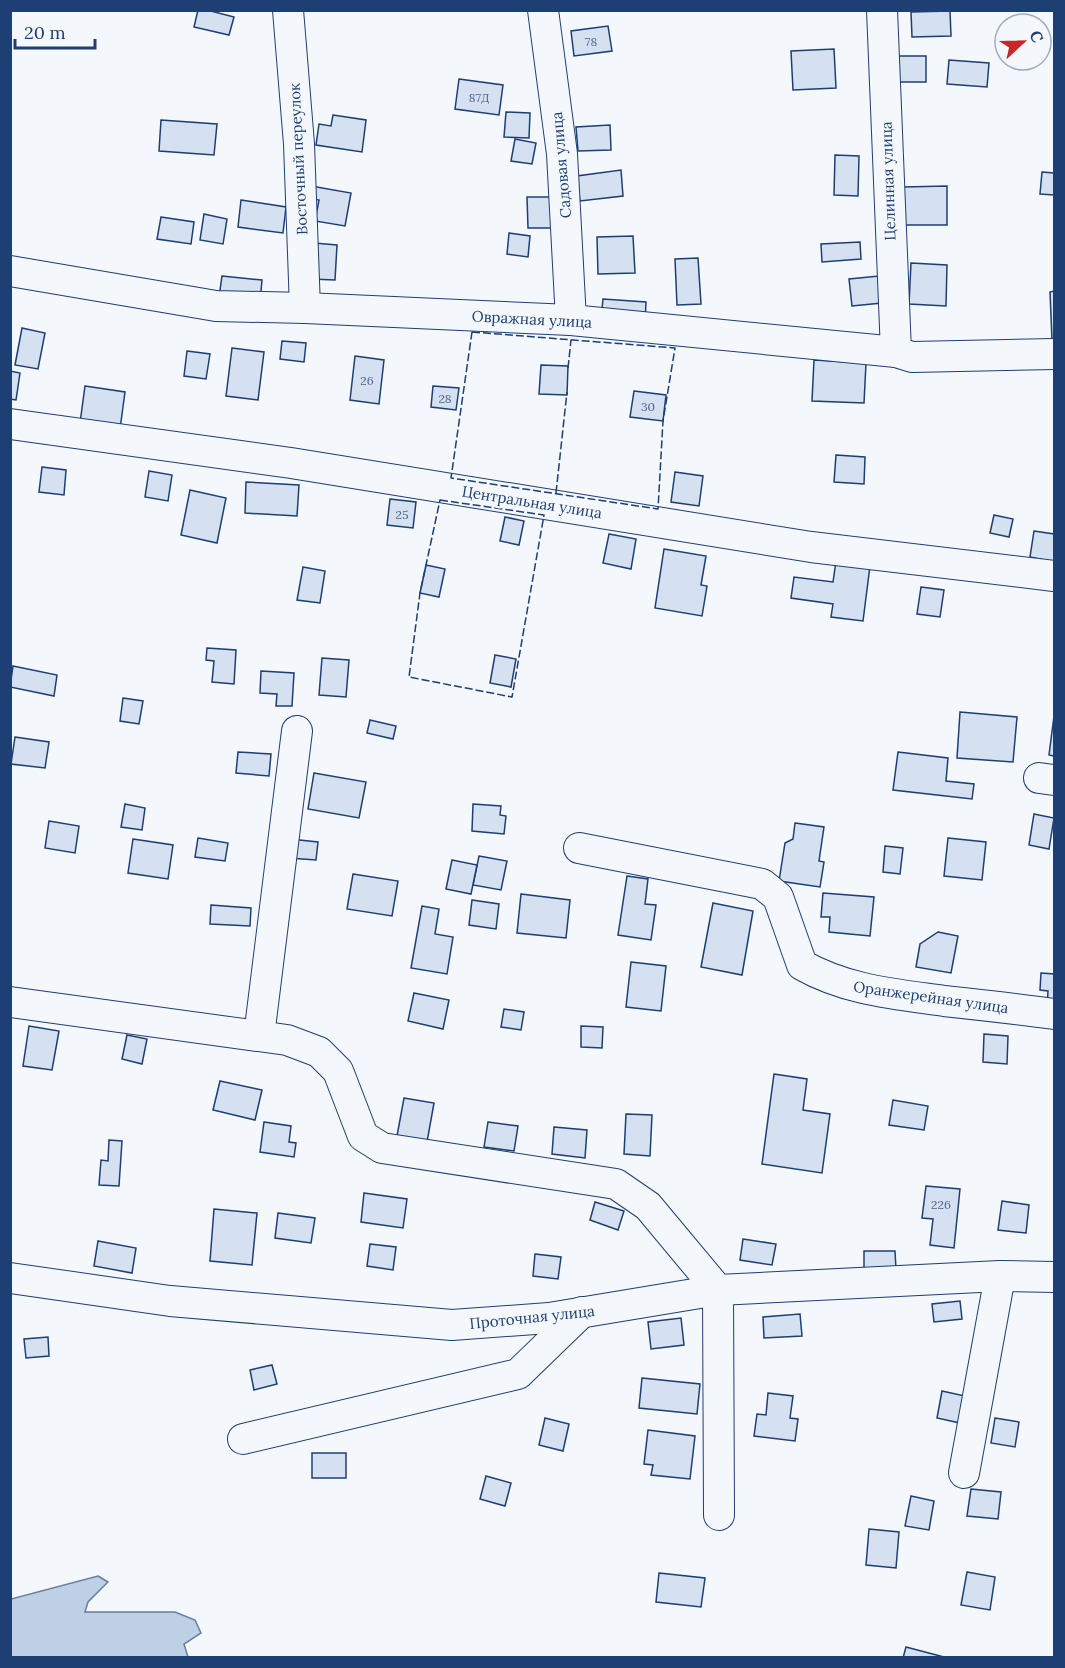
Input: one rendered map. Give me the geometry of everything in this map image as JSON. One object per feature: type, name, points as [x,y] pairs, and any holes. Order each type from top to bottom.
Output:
[{"type":"street","name":"Восточный переулок","points":[[288,10],[299,144],[304,308]]},
{"type":"street","name":"Садовая улица","points":[[543,10],[562,154],[571,320]]},
{"type":"street","name":"Целинная улица","points":[[882,10],[896,352]]},
{"type":"street","name":"Овражная улица","points":[[10,271],[216,306],[571,320],[896,352],[912,357],[1054,354]]},
{"type":"street","name":"Центральная улица","points":[[10,424],[291,463],[811,547],[1054,576]]},
{"type":"street","points":[[259,1036],[297,731]]},
{"type":"street","name":"Оранжерейная улица","points":[[579,848],[762,884],[778,897],[802,965],[844,985],[899,995],[1054,1014]]},
{"type":"street","points":[[10,1002],[287,1040],[319,1052],[338,1071],[363,1136],[382,1148],[616,1184],[648,1206],[718,1290],[719,1515]]},
{"type":"street","points":[[964,1473],[1000,1276]]},
{"type":"street","name":"Проточная улица","points":[[10,1278],[171,1301],[452,1325],[549,1318],[718,1290],[1000,1276],[1054,1277]]},
{"type":"street","points":[[243,1439],[518,1374],[582,1312]]},
{"type":"water","points":[[98,1576],[108,1582],[88,1602],[85,1612],[175,1612],[195,1620],[201,1633],[184,1644],[188,1657],[11,1657],[11,1599]]},
{"type":"building","points":[[198,10],[234,17],[229,35],[194,27]]},
{"type":"building","points":[[950,11],[951,36],[912,37],[911,12]]},
{"type":"building","points":[[608,26],[612,51],[574,56],[571,31]]},
{"type":"building","points":[[834,49],[836,88],[793,90],[791,51]]},
{"type":"building","points":[[898,56],[926,56],[926,82],[898,82]]},
{"type":"building","points":[[949,60],[989,63],[987,87],[947,84]]},
{"type":"building","points":[[459,79],[503,85],[499,115],[455,109]]},
{"type":"building","points":[[506,112],[530,113],[529,138],[504,137]]},
{"type":"building","points":[[333,115],[366,120],[362,152],[316,145],[319,124],[331,126]]},
{"type":"building","points":[[161,120],[217,124],[214,155],[159,151]]},
{"type":"building","points":[[610,125],[611,150],[578,151],[576,127]]},
{"type":"building","points":[[515,139],[536,143],[532,164],[511,161]]},
{"type":"building","points":[[835,155],[859,156],[858,196],[834,195]]},
{"type":"building","points":[[621,170],[623,196],[580,201],[577,176]]},
{"type":"building","points":[[1042,172],[1054,173],[1054,195],[1040,194]]},
{"type":"building","points":[[311,186],[351,193],[345,226],[315,221],[319,200],[308,198]]},
{"type":"building","points":[[947,186],[947,225],[903,225],[903,187]]},
{"type":"building","points":[[527,197],[555,197],[555,228],[528,228]]},
{"type":"building","points":[[241,200],[286,207],[283,233],[238,227]]},
{"type":"building","points":[[204,214],[227,219],[223,244],[200,240]]},
{"type":"building","points":[[161,217],[194,222],[191,244],[157,239]]},
{"type":"building","points":[[509,233],[530,236],[528,257],[507,254]]},
{"type":"building","points":[[633,236],[635,273],[598,274],[597,237]]},
{"type":"building","points":[[860,242],[861,259],[822,262],[821,244]]},
{"type":"building","points":[[314,243],[337,245],[335,280],[311,279]]},
{"type":"building","points":[[698,258],[701,304],[677,305],[675,259]]},
{"type":"building","points":[[911,263],[947,265],[946,306],[909,304]]},
{"type":"building","points":[[222,276],[262,280],[260,302],[219,297]]},
{"type":"building","points":[[879,276],[882,303],[852,306],[849,279]]},
{"type":"building","points":[[1054,291],[1054,340],[1052,340],[1050,292]]},
{"type":"building","points":[[603,299],[646,302],[645,322],[601,319]]},
{"type":"building","points":[[22,328],[45,333],[38,369],[15,365]]},
{"type":"building","points":[[282,341],[306,343],[304,362],[280,359]]},
{"type":"building","points":[[232,348],[264,352],[258,400],[226,396]]},
{"type":"building","points":[[187,351],[210,354],[206,379],[184,376]]},
{"type":"building","points":[[355,356],[384,360],[379,404],[350,400]]},
{"type":"building","points":[[814,360],[866,363],[864,403],[812,401]]},
{"type":"building","points":[[541,365],[568,366],[567,395],[539,394]]},
{"type":"building","points":[[10,371],[20,373],[16,400],[10,399]]},
{"type":"building","points":[[85,386],[125,392],[120,429],[80,423]]},
{"type":"building","points":[[433,386],[459,388],[456,410],[431,407]]},
{"type":"building","points":[[634,391],[666,395],[663,421],[630,417]]},
{"type":"building","points":[[836,455],[865,457],[864,484],[834,482]]},
{"type":"building","points":[[42,467],[66,470],[64,495],[39,492]]},
{"type":"building","points":[[149,471],[172,475],[168,501],[145,497]]},
{"type":"building","points":[[675,472],[703,476],[699,506],[671,502]]},
{"type":"building","points":[[246,482],[299,485],[297,516],[245,513]]},
{"type":"building","points":[[190,490],[226,498],[217,543],[181,535]]},
{"type":"building","points":[[390,499],[416,502],[413,528],[387,525]]},
{"type":"building","points":[[994,515],[1013,519],[1009,537],[990,533]]},
{"type":"building","points":[[505,517],[524,521],[519,545],[500,541]]},
{"type":"building","points":[[1034,531],[1054,534],[1054,562],[1030,557]]},
{"type":"building","points":[[609,534],[636,539],[631,569],[603,563]]},
{"type":"building","points":[[664,549],[706,556],[701,585],[707,586],[702,616],[655,608]]},
{"type":"building","points":[[836,561],[870,566],[863,621],[831,617],[833,604],[791,598],[794,577],[833,582]]},
{"type":"building","points":[[426,565],[445,569],[439,597],[420,593]]},
{"type":"building","points":[[303,567],[325,571],[320,603],[297,600]]},
{"type":"building","points":[[921,587],[944,590],[940,617],[917,614]]},
{"type":"building","points":[[207,648],[236,650],[234,684],[212,682],[214,661],[206,660]]},
{"type":"building","points":[[495,655],[516,659],[511,687],[490,683]]},
{"type":"building","points":[[322,658],[349,660],[346,697],[319,695]]},
{"type":"building","points":[[13,666],[57,675],[54,696],[10,687]]},
{"type":"building","points":[[261,671],[294,673],[292,706],[276,706],[277,694],[260,693]]},
{"type":"building","points":[[123,698],[143,701],[139,724],[120,721]]},
{"type":"building","points":[[960,712],[1017,717],[1013,762],[957,758]]},
{"type":"building","points":[[1054,716],[1054,756],[1049,755]]},
{"type":"building","points":[[370,720],[396,726],[393,739],[367,733]]},
{"type":"building","points":[[15,737],[49,742],[45,768],[11,764]]},
{"type":"building","points":[[238,752],[271,754],[269,776],[236,773]]},
{"type":"building","points":[[898,752],[948,758],[946,781],[974,784],[972,799],[893,790]]},
{"type":"building","points":[[314,773],[366,782],[359,818],[308,809]]},
{"type":"building","points":[[125,804],[145,808],[142,830],[121,827]]},
{"type":"building","points":[[473,804],[501,806],[500,815],[506,816],[504,834],[472,831]]},
{"type":"building","points":[[1034,814],[1054,818],[1049,849],[1029,845]]},
{"type":"building","points":[[49,821],[79,826],[75,853],[45,848]]},
{"type":"building","points":[[795,823],[824,827],[819,861],[824,862],[820,887],[779,881],[785,843],[793,839]]},
{"type":"building","points":[[198,838],[228,843],[225,861],[195,857]]},
{"type":"building","points":[[948,838],[986,842],[982,880],[944,876]]},
{"type":"building","points":[[133,839],[173,845],[168,879],[128,873]]},
{"type":"building","points":[[290,839],[318,842],[316,860],[289,858]]},
{"type":"building","points":[[885,846],[903,848],[900,874],[883,872]]},
{"type":"building","points":[[479,856],[507,861],[501,890],[473,885]]},
{"type":"building","points":[[452,860],[477,865],[471,894],[446,889]]},
{"type":"building","points":[[353,874],[398,881],[392,916],[347,909]]},
{"type":"building","points":[[627,876],[648,879],[645,904],[656,905],[651,940],[618,935]]},
{"type":"building","points":[[823,893],[874,897],[870,936],[829,932],[830,917],[821,917]]},
{"type":"building","points":[[521,894],[570,900],[566,938],[517,933]]},
{"type":"building","points":[[472,900],[499,904],[496,929],[469,925]]},
{"type":"building","points":[[713,903],[753,911],[742,975],[701,967]]},
{"type":"building","points":[[211,905],[251,908],[250,926],[210,924]]},
{"type":"building","points":[[422,906],[439,909],[435,934],[453,937],[447,974],[411,968]]},
{"type":"building","points":[[938,932],[958,936],[951,973],[916,967],[920,944]]},
{"type":"building","points":[[631,962],[666,966],[661,1011],[626,1007]]},
{"type":"building","points":[[1041,973],[1054,974],[1054,1008],[1047,1008],[1048,991],[1040,990]]},
{"type":"building","points":[[414,993],[449,1000],[443,1029],[408,1021]]},
{"type":"building","points":[[504,1009],[524,1012],[521,1030],[501,1027]]},
{"type":"building","points":[[29,1026],[59,1031],[52,1070],[23,1066]]},
{"type":"building","points":[[581,1026],[603,1027],[602,1048],[581,1047]]},
{"type":"building","points":[[984,1034],[1008,1036],[1007,1064],[983,1062]]},
{"type":"building","points":[[127,1035],[147,1039],[142,1064],[122,1059]]},
{"type":"building","points":[[774,1074],[807,1079],[803,1110],[830,1114],[822,1173],[762,1164]]},
{"type":"building","points":[[220,1081],[262,1090],[255,1120],[213,1110]]},
{"type":"building","points":[[404,1098],[434,1103],[427,1142],[397,1136]]},
{"type":"building","points":[[893,1100],[928,1106],[924,1130],[889,1125]]},
{"type":"building","points":[[626,1114],[652,1115],[650,1156],[624,1154]]},
{"type":"building","points":[[264,1122],[291,1126],[289,1142],[296,1143],[294,1157],[260,1152]]},
{"type":"building","points":[[488,1122],[518,1126],[514,1151],[484,1147]]},
{"type":"building","points":[[554,1127],[587,1130],[585,1158],[552,1154]]},
{"type":"building","points":[[109,1140],[122,1141],[119,1186],[99,1185],[101,1160],[108,1161]]},
{"type":"building","points":[[926,1186],[960,1189],[954,1248],[930,1245],[933,1219],[922,1218]]},
{"type":"building","points":[[364,1193],[407,1199],[403,1228],[361,1222]]},
{"type":"building","points":[[1002,1201],[1029,1205],[1026,1233],[998,1230]]},
{"type":"building","points":[[595,1202],[624,1211],[618,1230],[590,1220]]},
{"type":"building","points":[[214,1209],[257,1213],[252,1265],[210,1261]]},
{"type":"building","points":[[278,1213],[315,1218],[311,1243],[275,1238]]},
{"type":"building","points":[[743,1239],[776,1244],[772,1265],[740,1260]]},
{"type":"building","points":[[98,1241],[136,1248],[132,1273],[94,1266]]},
{"type":"building","points":[[370,1244],[396,1247],[393,1270],[367,1266]]},
{"type":"building","points":[[864,1251],[895,1251],[896,1269],[864,1269]]},
{"type":"building","points":[[535,1254],[561,1257],[558,1279],[533,1276]]},
{"type":"building","points":[[960,1301],[962,1319],[934,1322],[932,1304]]},
{"type":"building","points":[[800,1314],[802,1336],[764,1338],[763,1317]]},
{"type":"building","points":[[681,1318],[684,1345],[651,1349],[648,1322]]},
{"type":"building","points":[[48,1337],[49,1356],[26,1358],[24,1339]]},
{"type":"building","points":[[272,1365],[277,1384],[254,1390],[250,1370]]},
{"type":"building","points":[[642,1378],[700,1384],[697,1414],[639,1408]]},
{"type":"building","points":[[942,1391],[965,1396],[960,1423],[937,1418]]},
{"type":"building","points":[[768,1393],[793,1396],[790,1418],[798,1419],[795,1441],[754,1436],[757,1414],[766,1415]]},
{"type":"building","points":[[545,1418],[569,1424],[563,1451],[539,1445]]},
{"type":"building","points":[[995,1418],[1019,1422],[1015,1447],[991,1443]]},
{"type":"building","points":[[648,1430],[695,1436],[690,1479],[651,1475],[653,1465],[644,1464]]},
{"type":"building","points":[[312,1453],[346,1453],[346,1478],[312,1478]]},
{"type":"building","points":[[486,1476],[511,1483],[505,1506],[480,1499]]},
{"type":"building","points":[[971,1489],[1001,1492],[998,1519],[967,1516]]},
{"type":"building","points":[[911,1496],[934,1501],[929,1530],[905,1526]]},
{"type":"building","points":[[869,1529],[899,1532],[896,1568],[866,1565]]},
{"type":"building","points":[[967,1572],[995,1577],[990,1610],[961,1605]]},
{"type":"building","points":[[659,1573],[705,1578],[701,1607],[656,1602]]},
{"type":"building","points":[[906,1647],[944,1657],[903,1658]]},
{"type":"fence","points":[[472,332],[675,348],[663,421],[658,509],[451,478],[472,332]]},
{"type":"fence","points":[[568,368],[571,340]]},
{"type":"fence","points":[[556,493],[567,392]]},
{"type":"fence","points":[[440,500],[544,515],[512,697],[409,677],[420,593],[440,500]]}]
